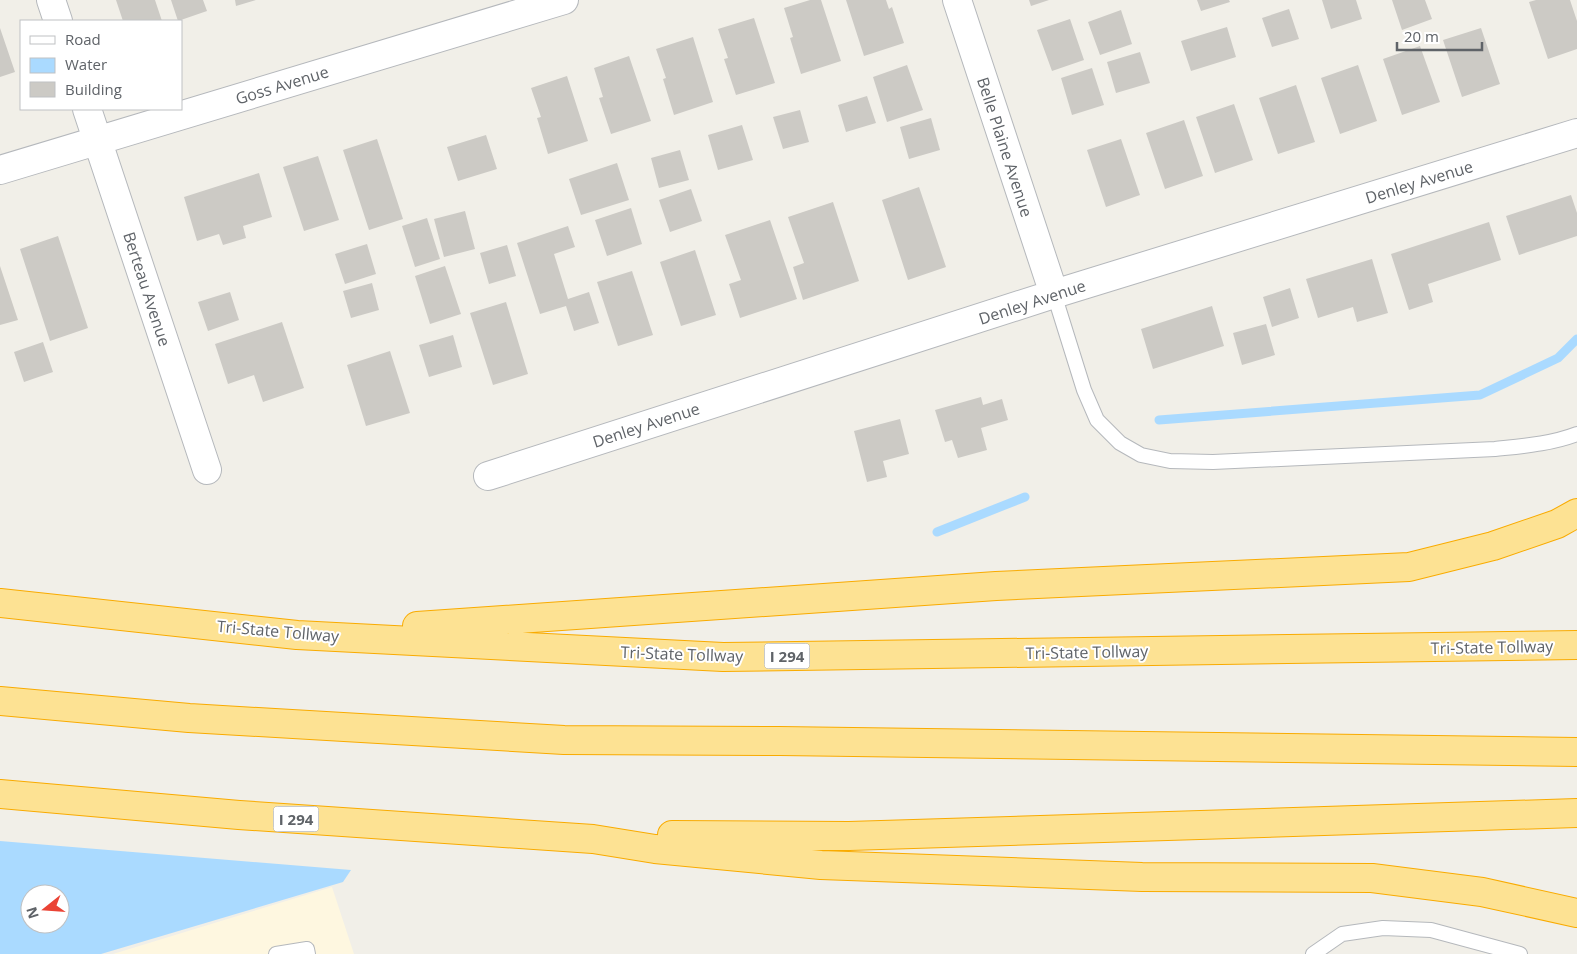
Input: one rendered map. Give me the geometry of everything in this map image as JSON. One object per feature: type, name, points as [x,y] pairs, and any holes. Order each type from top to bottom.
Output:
[{"type":"highway","points":[[297,635],[996,586],[1409,567],[1493,546],[1557,524],[1577,513]]},
{"type":"highway","name":"Tri-State Tollway","points":[[0,603],[297,635],[723,657],[1577,645]]},
{"type":"highway","points":[[0,701],[189,718],[564,740],[780,741],[1577,752]]},
{"type":"highway","name":"I 294","points":[[0,794],[239,815],[593,839],[667,835],[849,836],[1577,813]]},
{"type":"highway","points":[[593,839],[655,849],[821,865],[1142,877],[1372,878],[1482,892],[1577,913]]},
{"type":"street","points":[[51,0],[58,20]]},
{"type":"street","name":"Goss Avenue","points":[[0,170],[564,0]]},
{"type":"street","name":"Belle Plaine Avenue","points":[[956,0],[1054,294]]},
{"type":"street","name":"Berteau Avenue","points":[[87,110],[207,470]]},
{"type":"street","name":"Denley Avenue","points":[[488,476],[1054,294],[1577,134]]},
{"type":"lane","points":[[1054,294],[1084,390],[1098,420],[1120,443],[1140,455],[1170,461],[1213,462],[1495,449],[1536,445],[1577,434]]},
{"type":"lane","points":[[1313,954],[1342,934],[1383,928],[1431,930],[1520,954]]},
{"type":"lane","points":[[276,954],[306,949],[308,954]]},
{"type":"shaded area","points":[[332,887],[354,954],[113,954]]},
{"type":"water","points":[[0,841],[351,870],[343,882],[101,954],[0,954]]},
{"type":"building","points":[[116,0],[155,0],[162,20],[123,20]]},
{"type":"building","points":[[171,0],[203,0],[207,11],[178,20]]},
{"type":"building","points":[[235,0],[256,0],[236,6]]},
{"type":"building","points":[[810,0],[821,0],[841,61],[801,74],[790,38],[793,37],[784,8]]},
{"type":"building","points":[[846,0],[886,0],[889,9],[892,7],[904,43],[864,56]]},
{"type":"building","points":[[1029,0],[1049,0],[1031,6]]},
{"type":"building","points":[[1197,0],[1229,0],[1230,2],[1201,11]]},
{"type":"building","points":[[1322,0],[1356,0],[1362,19],[1331,29]]},
{"type":"building","points":[[1392,0],[1425,0],[1432,19],[1402,30]]},
{"type":"building","points":[[1536,0],[1570,0],[1577,21],[1577,49],[1548,59],[1529,2]]},
{"type":"building","points":[[1289,9],[1299,39],[1272,47],[1262,18]]},
{"type":"building","points":[[1121,10],[1132,44],[1100,55],[1088,22]]},
{"type":"building","points":[[754,18],[775,83],[736,95],[724,59],[728,58],[718,29]]},
{"type":"building","points":[[1070,19],[1084,60],[1052,71],[1037,30]]},
{"type":"building","points":[[1227,27],[1236,57],[1191,71],[1181,41]]},
{"type":"building","points":[[0,28],[15,72],[0,77]]},
{"type":"building","points":[[1481,28],[1500,84],[1462,97],[1443,40]]},
{"type":"building","points":[[693,37],[713,102],[674,115],[663,79],[666,78],[656,49]]},
{"type":"building","points":[[1420,46],[1440,102],[1402,115],[1383,59]]},
{"type":"building","points":[[1140,52],[1150,83],[1116,93],[1107,62]]},
{"type":"building","points":[[629,56],[651,121],[611,134],[599,98],[603,97],[594,68]]},
{"type":"building","points":[[907,65],[923,110],[887,122],[873,77]]},
{"type":"building","points":[[1358,65],[1377,121],[1340,134],[1321,78]]},
{"type":"building","points":[[1092,68],[1104,105],[1072,115],[1061,78]]},
{"type":"building","points":[[567,76],[588,141],[548,154],[537,118],[541,117],[531,88]]},
{"type":"building","points":[[1296,85],[1315,142],[1278,154],[1259,98]]},
{"type":"building","points":[[867,96],[876,123],[846,132],[838,105]]},
{"type":"building","points":[[1234,104],[1253,160],[1215,173],[1196,117]]},
{"type":"building","points":[[800,110],[809,142],[783,149],[773,117]]},
{"type":"building","points":[[931,118],[940,150],[909,159],[900,127]]},
{"type":"building","points":[[1184,120],[1203,176],[1165,189],[1146,133]]},
{"type":"building","points":[[742,125],[753,160],[718,170],[708,135]]},
{"type":"building","points":[[486,135],[497,169],[458,181],[447,147]]},
{"type":"building","points":[[377,139],[403,219],[369,230],[343,150]]},
{"type":"building","points":[[1121,139],[1140,195],[1106,207],[1087,150]]},
{"type":"building","points":[[680,150],[689,180],[659,188],[651,158]]},
{"type":"building","points":[[318,156],[339,220],[304,231],[283,167]]},
{"type":"building","points":[[617,163],[629,200],[581,215],[569,179]]},
{"type":"building","points":[[259,173],[272,217],[243,226],[246,238],[223,245],[219,234],[197,241],[184,197]]},
{"type":"building","points":[[919,187],[946,267],[908,280],[882,200]]},
{"type":"building","points":[[691,189],[702,221],[670,232],[659,200]]},
{"type":"building","points":[[1571,195],[1577,213],[1577,236],[1519,255],[1506,216]]},
{"type":"building","points":[[833,202],[859,281],[803,300],[793,267],[804,263],[788,217]]},
{"type":"building","points":[[631,208],[642,244],[607,256],[595,220]]},
{"type":"building","points":[[465,211],[475,249],[444,257],[434,219]]},
{"type":"building","points":[[427,218],[440,259],[415,267],[402,226]]},
{"type":"building","points":[[770,220],[797,299],[740,318],[729,284],[741,280],[725,235]]},
{"type":"building","points":[[1489,222],[1501,260],[1428,284],[1433,302],[1409,310],[1391,254]]},
{"type":"building","points":[[568,226],[575,247],[554,254],[568,299],[589,292],[599,323],[574,331],[566,306],[540,314],[517,243]]},
{"type":"building","points":[[58,236],[88,328],[50,341],[20,249]]},
{"type":"building","points":[[367,244],[376,274],[345,284],[335,254]]},
{"type":"building","points":[[507,245],[516,276],[489,284],[480,253]]},
{"type":"building","points":[[695,250],[716,315],[681,326],[660,262]]},
{"type":"building","points":[[1372,259],[1388,313],[1357,322],[1353,307],[1318,318],[1306,279]]},
{"type":"building","points":[[0,266],[18,320],[0,325]]},
{"type":"building","points":[[445,266],[461,314],[430,324],[415,276]]},
{"type":"building","points":[[632,271],[653,335],[618,346],[597,282]]},
{"type":"building","points":[[372,283],[379,310],[351,318],[343,291]]},
{"type":"building","points":[[1290,288],[1299,318],[1272,327],[1263,297]]},
{"type":"building","points":[[230,292],[239,320],[208,331],[198,302]]},
{"type":"building","points":[[506,302],[528,374],[493,385],[470,313]]},
{"type":"building","points":[[1212,306],[1224,346],[1153,369],[1141,329]]},
{"type":"building","points":[[282,322],[304,388],[263,402],[254,375],[228,384],[215,344]]},
{"type":"building","points":[[1266,324],[1275,355],[1242,365],[1233,333]]},
{"type":"building","points":[[453,335],[462,367],[429,377],[419,345]]},
{"type":"building","points":[[43,342],[53,372],[24,382],[14,352]]},
{"type":"building","points":[[390,351],[410,413],[366,426],[347,365]]},
{"type":"building","points":[[981,397],[983,405],[1002,399],[1008,420],[981,428],[987,450],[958,458],[952,440],[945,442],[935,410]]},
{"type":"building","points":[[900,419],[909,454],[883,461],[887,477],[867,482],[854,431]]},
{"type":"waterway","points":[[1159,420],[1480,395],[1558,358],[1577,339]]},
{"type":"waterway","points":[[937,532],[1025,497]]}]
